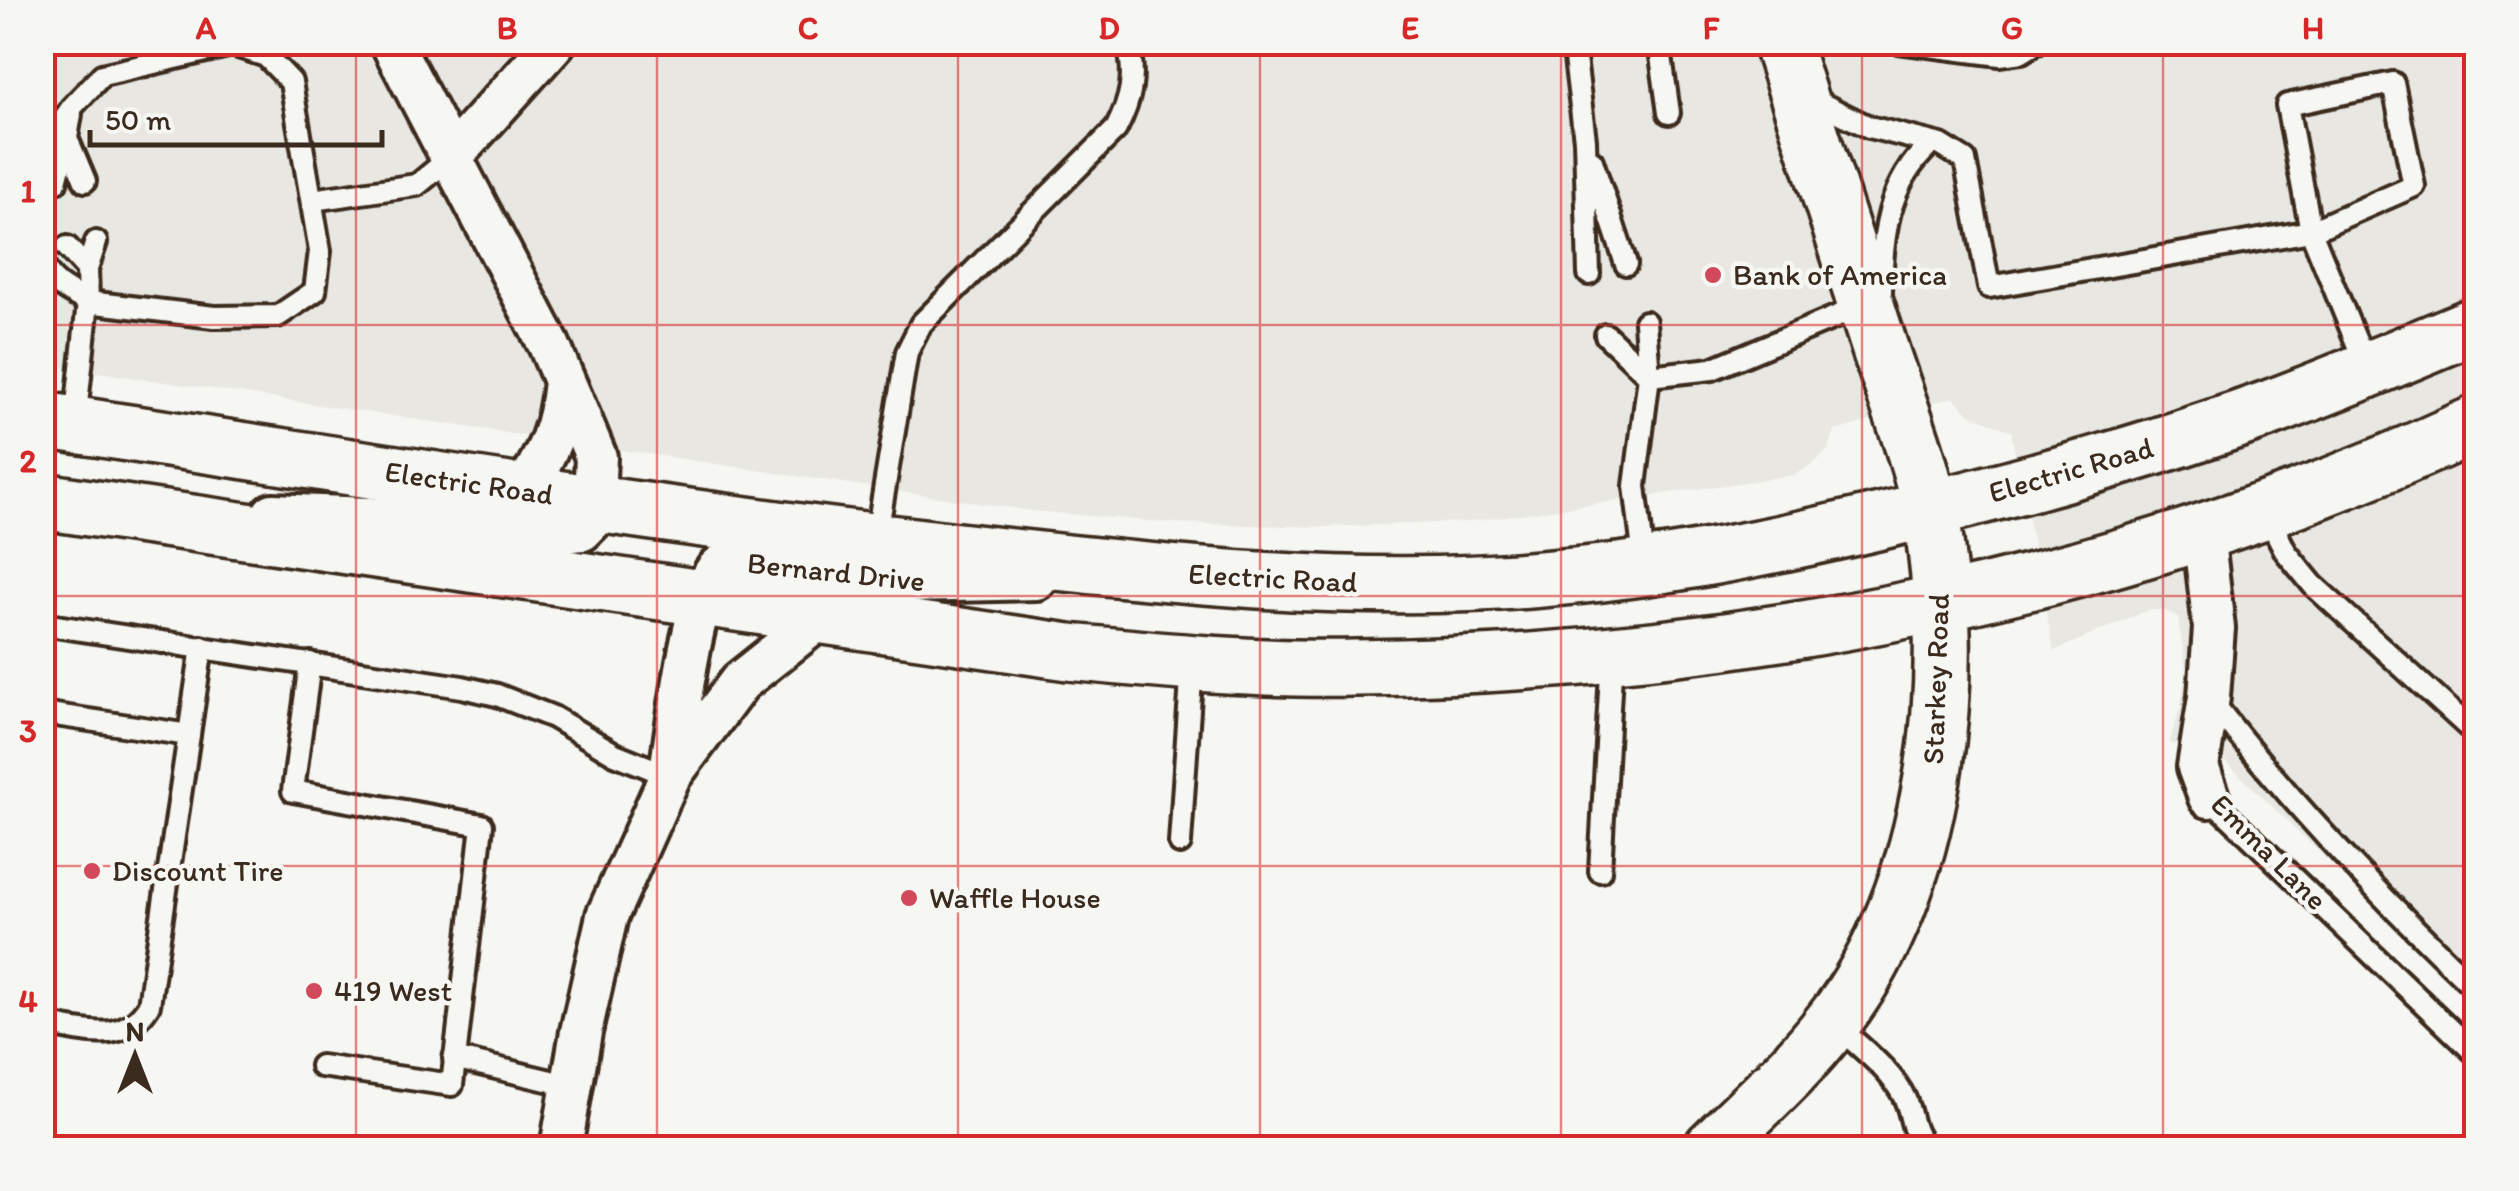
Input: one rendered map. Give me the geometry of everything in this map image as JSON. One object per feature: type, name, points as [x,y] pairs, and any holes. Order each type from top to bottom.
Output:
[{"type":"main road","name":"Starkey Road","points":[[1712,1148],[1833,1022],[1876,952],[1906,885],[1930,792],[1939,722],[1942,602],[1930,509],[1788,66]]},
{"type":"main road","name":"Electric Road","points":[[58,422],[876,542],[1109,568],[1289,582],[1427,584],[1536,580],[1646,569],[1781,544],[2042,480],[2266,410],[2476,325]]},
{"type":"main road","points":[[42,501],[1069,652],[1192,663],[1354,668],[1521,662],[1693,646],[1942,602],[2071,572],[2203,532],[2474,433]]},
{"type":"street","points":[[216,527],[275,513],[439,521],[550,532],[582,530],[593,519],[596,457],[549,345],[390,42]]},
{"type":"street","points":[[451,156],[555,42]]},
{"type":"street","points":[[524,491],[560,422],[564,382]]},
{"type":"street","name":"Emma Lane","points":[[2203,532],[2214,628],[2198,767],[2210,796]]},
{"type":"street","name":"Bernard Drive","points":[[670,776],[686,661],[711,579],[720,566],[734,561],[910,582],[1026,580],[1109,568]]},
{"type":"street","name":"Bernard Drive","points":[[561,1148],[607,916],[670,776],[740,682],[824,615]]},
{"type":"lane","points":[[876,542],[908,352],[921,324],[1116,129],[1130,103],[1134,74],[1127,42]]},
{"type":"lane","points":[[1574,42],[1585,140],[1589,274]]},
{"type":"lane","points":[[1659,42],[1670,113]]},
{"type":"lane","points":[[1898,42],[2000,55],[2022,52],[2038,42]]},
{"type":"lane","points":[[42,151],[72,107],[102,75],[232,45],[266,56],[291,82],[320,251],[316,291],[278,316],[214,317],[88,302],[62,288],[43,268],[42,260]]},
{"type":"lane","points":[[1788,66],[1869,127],[1951,150],[1965,160],[1989,287],[2311,231],[2414,186],[2393,83],[2287,105],[2311,231],[2368,370]]},
{"type":"lane","points":[[56,182],[72,107]]},
{"type":"lane","points":[[67,138],[85,180]]},
{"type":"lane","points":[[1585,140],[1626,264]]},
{"type":"lane","points":[[1606,335],[1649,376],[1712,369],[1872,326],[1889,207],[1902,176],[1930,144]]},
{"type":"lane","points":[[312,200],[417,185],[451,156]]},
{"type":"lane","points":[[58,422],[88,302],[86,269],[96,242]]},
{"type":"lane","points":[[67,247],[86,269]]},
{"type":"lane","points":[[1645,322],[1649,376],[1635,486],[1646,569]]},
{"type":"lane","points":[[2264,510],[2286,552],[2313,585],[2476,734]]},
{"type":"lane","points":[[42,624],[497,695],[553,717],[614,754],[670,776]]},
{"type":"lane","points":[[42,1024],[122,1032],[139,1021],[150,1005],[202,647]]},
{"type":"lane","points":[[1600,872],[1612,654]]},
{"type":"lane","points":[[310,663],[293,791],[482,824],[452,1085],[321,1066]]},
{"type":"lane","points":[[1180,843],[1192,663]]},
{"type":"lane","points":[[2209,697],[2269,775],[2476,989]]},
{"type":"lane","points":[[42,714],[189,736]]},
{"type":"lane","name":"Emma Lane","points":[[2210,796],[2476,1054]]},
{"type":"lane","points":[[1833,1022],[1892,1079],[1906,1100],[1911,1128],[1926,1148]]},
{"type":"lane","points":[[454,1058],[572,1086]]},
{"type":"shaded area","points":[[42,43],[2476,43],[2476,1003],[2220,756],[2169,743],[2181,706],[2186,671],[2178,618],[2164,610],[2148,610],[2054,651],[2011,431],[1970,414],[1953,397],[1835,431],[1828,450],[1794,475],[1466,522],[1322,527],[1173,523],[1032,511],[43,364]]},
{"type":"place","name":"Bank of America","points":[[1713,275]]},
{"type":"place","name":"Discount Tire","points":[[92,871]]},
{"type":"place","name":"Waffle House","points":[[909,898]]},
{"type":"place","name":"419 West","points":[[314,991]]}]
